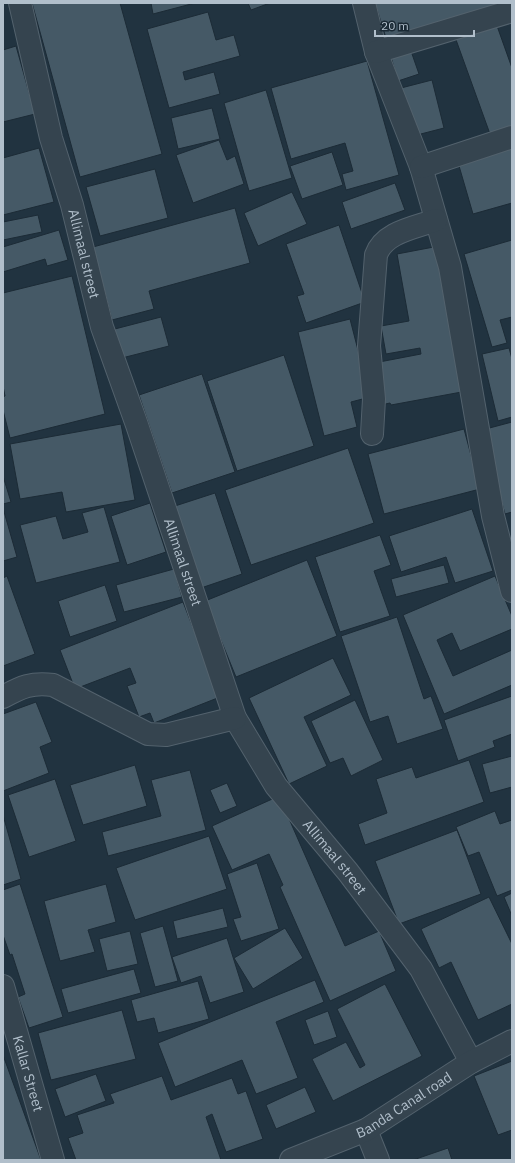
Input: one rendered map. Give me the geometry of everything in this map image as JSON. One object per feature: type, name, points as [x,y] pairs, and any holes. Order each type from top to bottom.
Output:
[{"type":"street","name":"Allimaal street","points":[[20,3],[51,138],[72,205],[102,327],[137,425],[235,718],[276,786],[348,872],[422,969],[471,1062]]},
{"type":"street","points":[[364,3],[376,52],[421,167],[450,267],[493,516],[512,591]]},
{"type":"street","points":[[376,52],[512,11]]},
{"type":"street","points":[[421,167],[512,137]]},
{"type":"street","points":[[372,434],[374,398],[369,346],[376,255],[379,245],[389,237],[436,220]]},
{"type":"street","points":[[3,697],[21,688],[38,683],[52,685],[148,734],[166,735],[235,718]]},
{"type":"street","name":"Kallar Street","points":[[3,986],[53,1160]]},
{"type":"street","name":"Banda Canal road","points":[[291,1160],[366,1130],[471,1062],[512,1041]]},
{"type":"street","points":[[366,1130],[378,1160]]},
{"type":"building","points":[[32,3],[120,3],[162,154],[80,177]]},
{"type":"building","points":[[151,3],[195,3],[153,14]]},
{"type":"building","points":[[248,3],[270,3],[251,10]]},
{"type":"building","points":[[375,3],[506,3],[387,41]]},
{"type":"building","points":[[208,12],[216,40],[234,35],[240,56],[183,72],[185,80],[214,72],[220,94],[169,108],[147,29]]},
{"type":"building","points":[[496,23],[512,68],[512,126],[490,134],[455,37]]},
{"type":"building","points":[[16,46],[35,114],[3,122],[3,50]]},
{"type":"building","points":[[411,51],[419,74],[398,81],[391,57]]},
{"type":"building","points":[[367,61],[399,175],[346,190],[342,174],[353,171],[345,143],[291,159],[271,88]]},
{"type":"building","points":[[432,80],[444,128],[413,136],[401,88]]},
{"type":"building","points":[[266,90],[292,178],[249,191],[224,103]]},
{"type":"building","points":[[212,108],[220,139],[178,149],[171,118]]},
{"type":"building","points":[[219,140],[227,160],[235,156],[244,184],[193,203],[176,155]]},
{"type":"building","points":[[512,144],[512,203],[473,214],[457,159]]},
{"type":"building","points":[[39,148],[54,202],[3,215],[3,158]]},
{"type":"building","points":[[332,152],[343,185],[302,199],[290,166]]},
{"type":"building","points":[[155,169],[168,218],[100,236],[86,187]]},
{"type":"building","points":[[395,183],[405,210],[351,229],[342,202]]},
{"type":"building","points":[[292,192],[307,224],[258,246],[244,213]]},
{"type":"building","points":[[235,208],[250,263],[149,291],[154,309],[112,320],[93,247]]},
{"type":"building","points":[[38,215],[42,232],[3,240],[3,222]]},
{"type":"building","points":[[339,225],[365,302],[306,323],[297,296],[304,294],[286,244]]},
{"type":"building","points":[[59,230],[68,260],[47,266],[45,259],[3,272],[3,247]]},
{"type":"building","points":[[512,240],[512,317],[500,320],[507,343],[492,347],[464,254]]},
{"type":"building","points":[[439,246],[467,391],[391,405],[390,403],[381,405],[374,363],[421,354],[420,348],[386,354],[381,326],[409,321],[397,254]]},
{"type":"building","points":[[72,276],[105,414],[10,438],[3,410],[3,397],[5,396],[3,386],[3,293]]},
{"type":"building","points":[[161,317],[169,346],[118,359],[111,330]]},
{"type":"building","points":[[350,319],[370,397],[351,402],[357,427],[324,436],[298,332]]},
{"type":"building","points":[[509,348],[512,359],[512,417],[498,421],[482,354]]},
{"type":"building","points":[[284,355],[314,446],[237,471],[207,381]]},
{"type":"building","points":[[202,374],[235,472],[172,493],[139,395]]},
{"type":"building","points":[[512,422],[512,512],[505,514],[482,430]]},
{"type":"building","points":[[121,424],[135,500],[66,512],[62,492],[20,499],[10,444]]},
{"type":"building","points":[[464,429],[480,489],[384,514],[368,454]]},
{"type":"building","points":[[348,448],[374,523],[251,565],[225,490]]},
{"type":"building","points":[[3,476],[11,502],[3,504]]},
{"type":"building","points":[[215,493],[242,574],[198,589],[175,506]]},
{"type":"building","points":[[150,503],[166,552],[127,565],[111,516]]},
{"type":"building","points":[[104,507],[120,562],[36,583],[20,525],[56,516],[63,539],[88,532],[82,513]]},
{"type":"building","points":[[3,508],[17,557],[3,561]]},
{"type":"building","points":[[472,509],[493,571],[455,583],[446,557],[401,572],[389,536]]},
{"type":"building","points":[[380,535],[391,565],[374,571],[390,616],[340,632],[315,557]]},
{"type":"building","points":[[307,560],[337,636],[236,677],[205,601]]},
{"type":"building","points":[[444,565],[449,583],[396,597],[391,579]]},
{"type":"building","points":[[174,569],[182,597],[124,612],[116,585]]},
{"type":"building","points":[[7,576],[35,654],[3,666],[3,578]]},
{"type":"building","points":[[495,576],[512,616],[512,629],[460,651],[452,633],[437,640],[453,676],[512,650],[512,685],[444,714],[403,615]]},
{"type":"building","points":[[105,585],[117,621],[70,637],[58,601]]},
{"type":"building","points":[[183,602],[220,697],[154,723],[150,713],[139,717],[127,686],[136,683],[130,668],[75,689],[60,650]]},
{"type":"building","points":[[397,617],[424,699],[431,696],[443,729],[397,744],[388,716],[370,722],[341,636]]},
{"type":"building","points":[[333,658],[351,695],[304,717],[327,766],[289,784],[249,698]]},
{"type":"building","points":[[512,696],[512,734],[493,741],[495,747],[458,761],[444,720]]},
{"type":"building","points":[[355,700],[383,760],[351,776],[343,758],[330,763],[311,721]]},
{"type":"building","points":[[36,702],[52,742],[40,747],[49,773],[3,791],[3,714]]},
{"type":"building","points":[[512,756],[512,787],[490,793],[482,764]]},
{"type":"building","points":[[469,760],[484,802],[365,845],[358,824],[387,813],[376,779],[412,767],[416,778]]},
{"type":"building","points":[[135,765],[147,806],[83,825],[70,785]]},
{"type":"building","points":[[190,770],[206,830],[108,856],[102,832],[161,816],[151,780]]},
{"type":"building","points":[[55,779],[76,841],[29,857],[8,795]]},
{"type":"building","points":[[227,783],[237,806],[220,813],[210,790]]},
{"type":"building","points":[[279,796],[345,946],[379,931],[396,971],[330,1001],[280,887],[283,885],[269,854],[232,870],[212,826]]},
{"type":"building","points":[[495,811],[500,824],[512,820],[512,890],[497,896],[479,852],[468,856],[456,827]]},
{"type":"building","points":[[3,815],[21,879],[3,885]]},
{"type":"building","points":[[457,830],[481,894],[399,924],[375,861]]},
{"type":"building","points":[[209,836],[227,889],[135,920],[116,868]]},
{"type":"building","points":[[257,863],[279,929],[241,941],[233,919],[241,917],[227,874]]},
{"type":"building","points":[[20,884],[63,1017],[29,1028],[18,997],[25,994],[12,954],[10,955],[3,935],[3,890]]},
{"type":"building","points":[[106,884],[116,922],[88,930],[95,952],[60,961],[44,901]]},
{"type":"building","points":[[512,893],[512,916],[504,897]]},
{"type":"building","points":[[489,897],[512,944],[512,1004],[478,1020],[451,962],[439,968],[421,929]]},
{"type":"building","points":[[223,908],[228,927],[177,939],[173,921]]},
{"type":"building","points":[[163,926],[178,981],[155,987],[140,933]]},
{"type":"building","points":[[285,928],[303,958],[253,989],[234,958]]},
{"type":"building","points":[[130,931],[138,964],[107,971],[99,939]]},
{"type":"building","points":[[227,938],[244,992],[210,1003],[201,976],[181,983],[172,957]]},
{"type":"building","points":[[134,969],[141,993],[68,1013],[61,989]]},
{"type":"building","points":[[315,980],[324,1002],[276,1022],[298,1078],[256,1094],[242,1060],[175,1087],[158,1043]]},
{"type":"building","points":[[198,981],[209,1019],[158,1033],[154,1018],[137,1022],[131,1000]]},
{"type":"building","points":[[385,984],[422,1056],[333,1101],[312,1059],[346,1042],[360,1068],[365,1065],[337,1009]]},
{"type":"building","points":[[122,1010],[136,1059],[51,1080],[38,1033]]},
{"type":"building","points":[[328,1011],[337,1037],[314,1045],[305,1020]]},
{"type":"building","points":[[3,1055],[41,1160],[3,1160]]},
{"type":"building","points":[[512,1061],[512,1130],[498,1135],[474,1076]]},
{"type":"building","points":[[96,1074],[106,1101],[65,1117],[55,1089]]},
{"type":"building","points":[[162,1076],[171,1100],[232,1078],[238,1094],[246,1091],[263,1139],[226,1152],[212,1114],[206,1117],[221,1160],[76,1160],[68,1138],[83,1133],[77,1115],[114,1103],[110,1094]]},
{"type":"building","points":[[305,1087],[316,1112],[276,1129],[266,1105]]},
{"type":"building","points":[[448,1148],[452,1160],[413,1160]]}]
